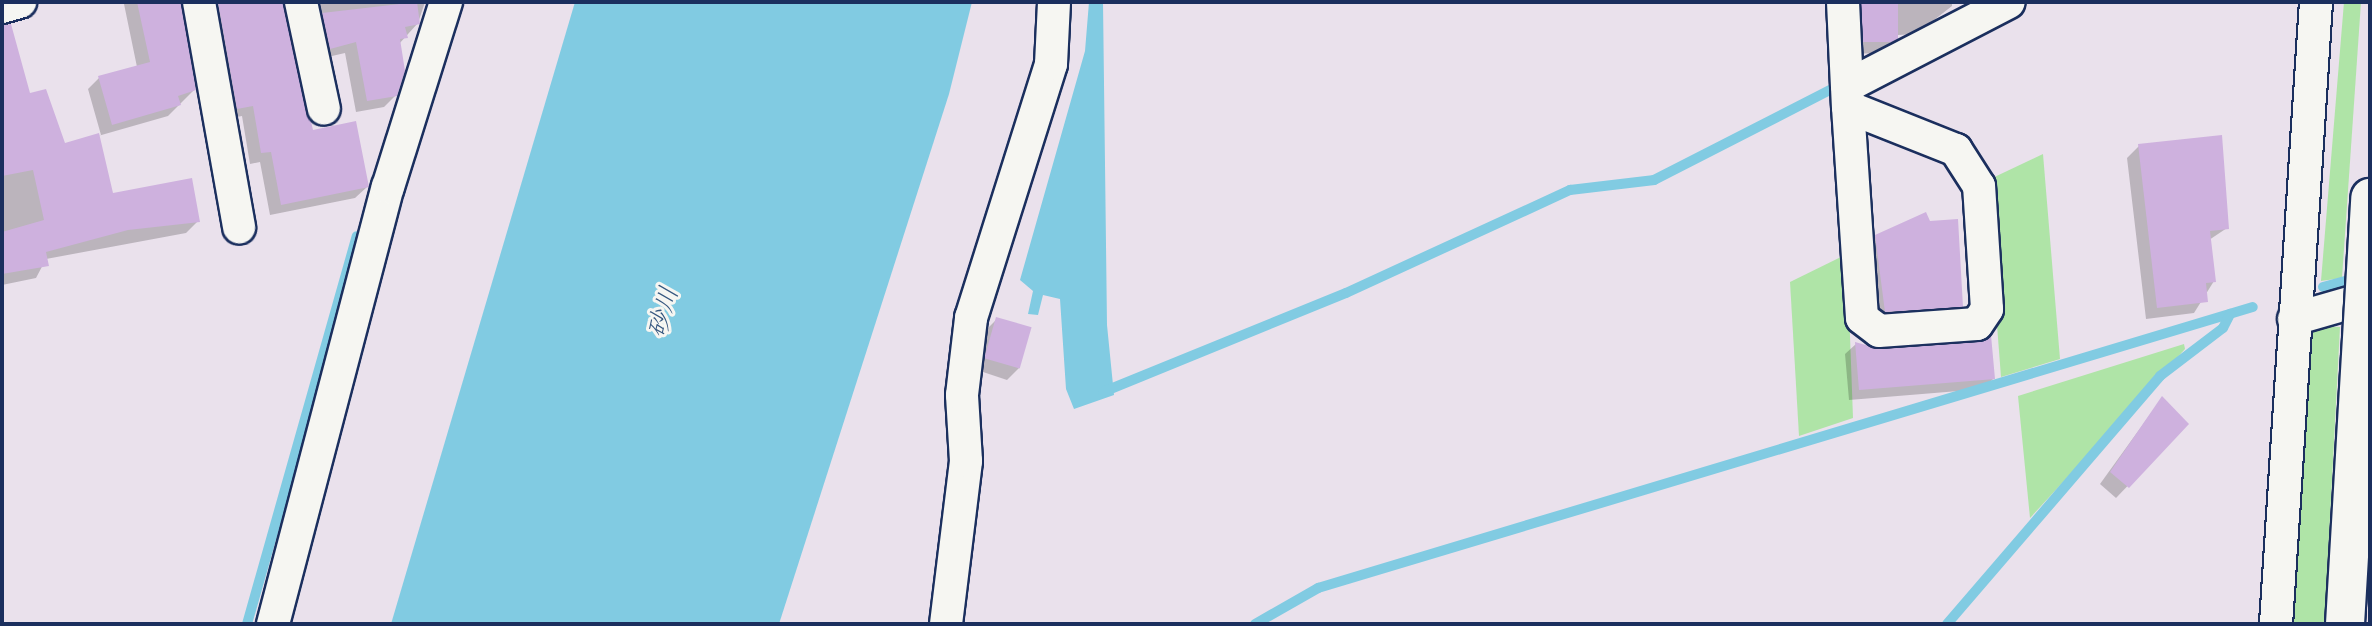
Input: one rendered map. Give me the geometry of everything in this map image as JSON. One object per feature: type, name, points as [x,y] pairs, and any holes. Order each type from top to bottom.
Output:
[{"type":"highway","points":[[2345,624],[2370,198]]},
{"type":"street","points":[[2,7],[20,2]]},
{"type":"street","points":[[199,2],[240,227]]},
{"type":"street","points":[[301,2],[324,109]]},
{"type":"street","points":[[273,624],[388,187],[446,2]]},
{"type":"street","points":[[946,624],[966,461],[962,395],[971,318],[1051,64],[1054,2]]},
{"type":"street","points":[[1843,2],[1847,97],[1861,318],[1879,331],[1978,324],[1987,309],[1979,186],[1956,150],[1847,97]]},
{"type":"street","points":[[1847,97],[1970,12],[2010,2]]},
{"type":"street","points":[[2276,624],[2316,2]]},
{"type":"street","points":[[2294,319],[2370,297]]},
{"type":"green space","points":[[2344,2],[2361,2],[2342,278],[2321,281]]},
{"type":"green space","points":[[2043,154],[2060,359],[2001,377],[1986,181]]},
{"type":"green space","points":[[1847,254],[1853,418],[1799,436],[1790,282]]},
{"type":"green space","points":[[2301,325],[2340,327],[2324,624],[2286,622]]},
{"type":"green space","points":[[2184,344],[2185,349],[2030,518],[2018,396]]},
{"type":"water","name":"砂川","points":[[575,2],[972,2],[949,94],[779,624],[391,624]]},
{"type":"water","points":[[1089,2],[1103,2],[1107,325],[1114,395],[1074,409],[1066,389],[1060,299],[1043,295],[1038,315],[1028,314],[1033,291],[1020,280],[1085,51]]},
{"type":"building","points":[[137,2],[181,2],[196,90],[178,96],[181,105],[112,125],[98,76],[150,62]]},
{"type":"building","points":[[218,2],[283,2],[313,130],[356,121],[369,187],[281,205],[271,152],[261,153],[253,106],[237,109]]},
{"type":"building","points":[[417,2],[420,24],[405,27],[408,38],[400,39],[405,71],[397,96],[367,101],[356,42],[330,49],[322,13]]},
{"type":"building","points":[[1861,2],[1898,2],[1898,42],[1861,42]]},
{"type":"building","points":[[11,24],[30,93],[46,89],[65,143],[99,133],[113,193],[192,178],[200,222],[128,230],[46,252],[49,266],[2,274],[2,232],[44,220],[33,170],[2,176],[2,25]]},
{"type":"building","points":[[2222,135],[2229,229],[2210,231],[2216,282],[2206,283],[2208,302],[2157,308],[2138,144]]},
{"type":"building","points":[[1926,212],[1930,221],[1958,219],[1963,307],[1885,312],[1875,235]]},
{"type":"building","points":[[996,317],[1032,327],[1020,369],[984,358]]},
{"type":"building","points":[[1991,335],[1995,379],[1859,390],[1855,342],[1880,349],[1978,342]]},
{"type":"building","points":[[2162,396],[2189,424],[2129,488],[2110,472]]},
{"type":"waterway","points":[[1103,392],[1346,293],[1570,190],[1654,180],[1832,89]]},
{"type":"waterway","points":[[247,624],[357,236]]},
{"type":"waterway","points":[[2323,287],[2356,278]]},
{"type":"waterway","points":[[1255,624],[1318,588],[2253,307]]},
{"type":"waterway","points":[[1947,624],[2160,376],[2223,328],[2230,314]]}]
